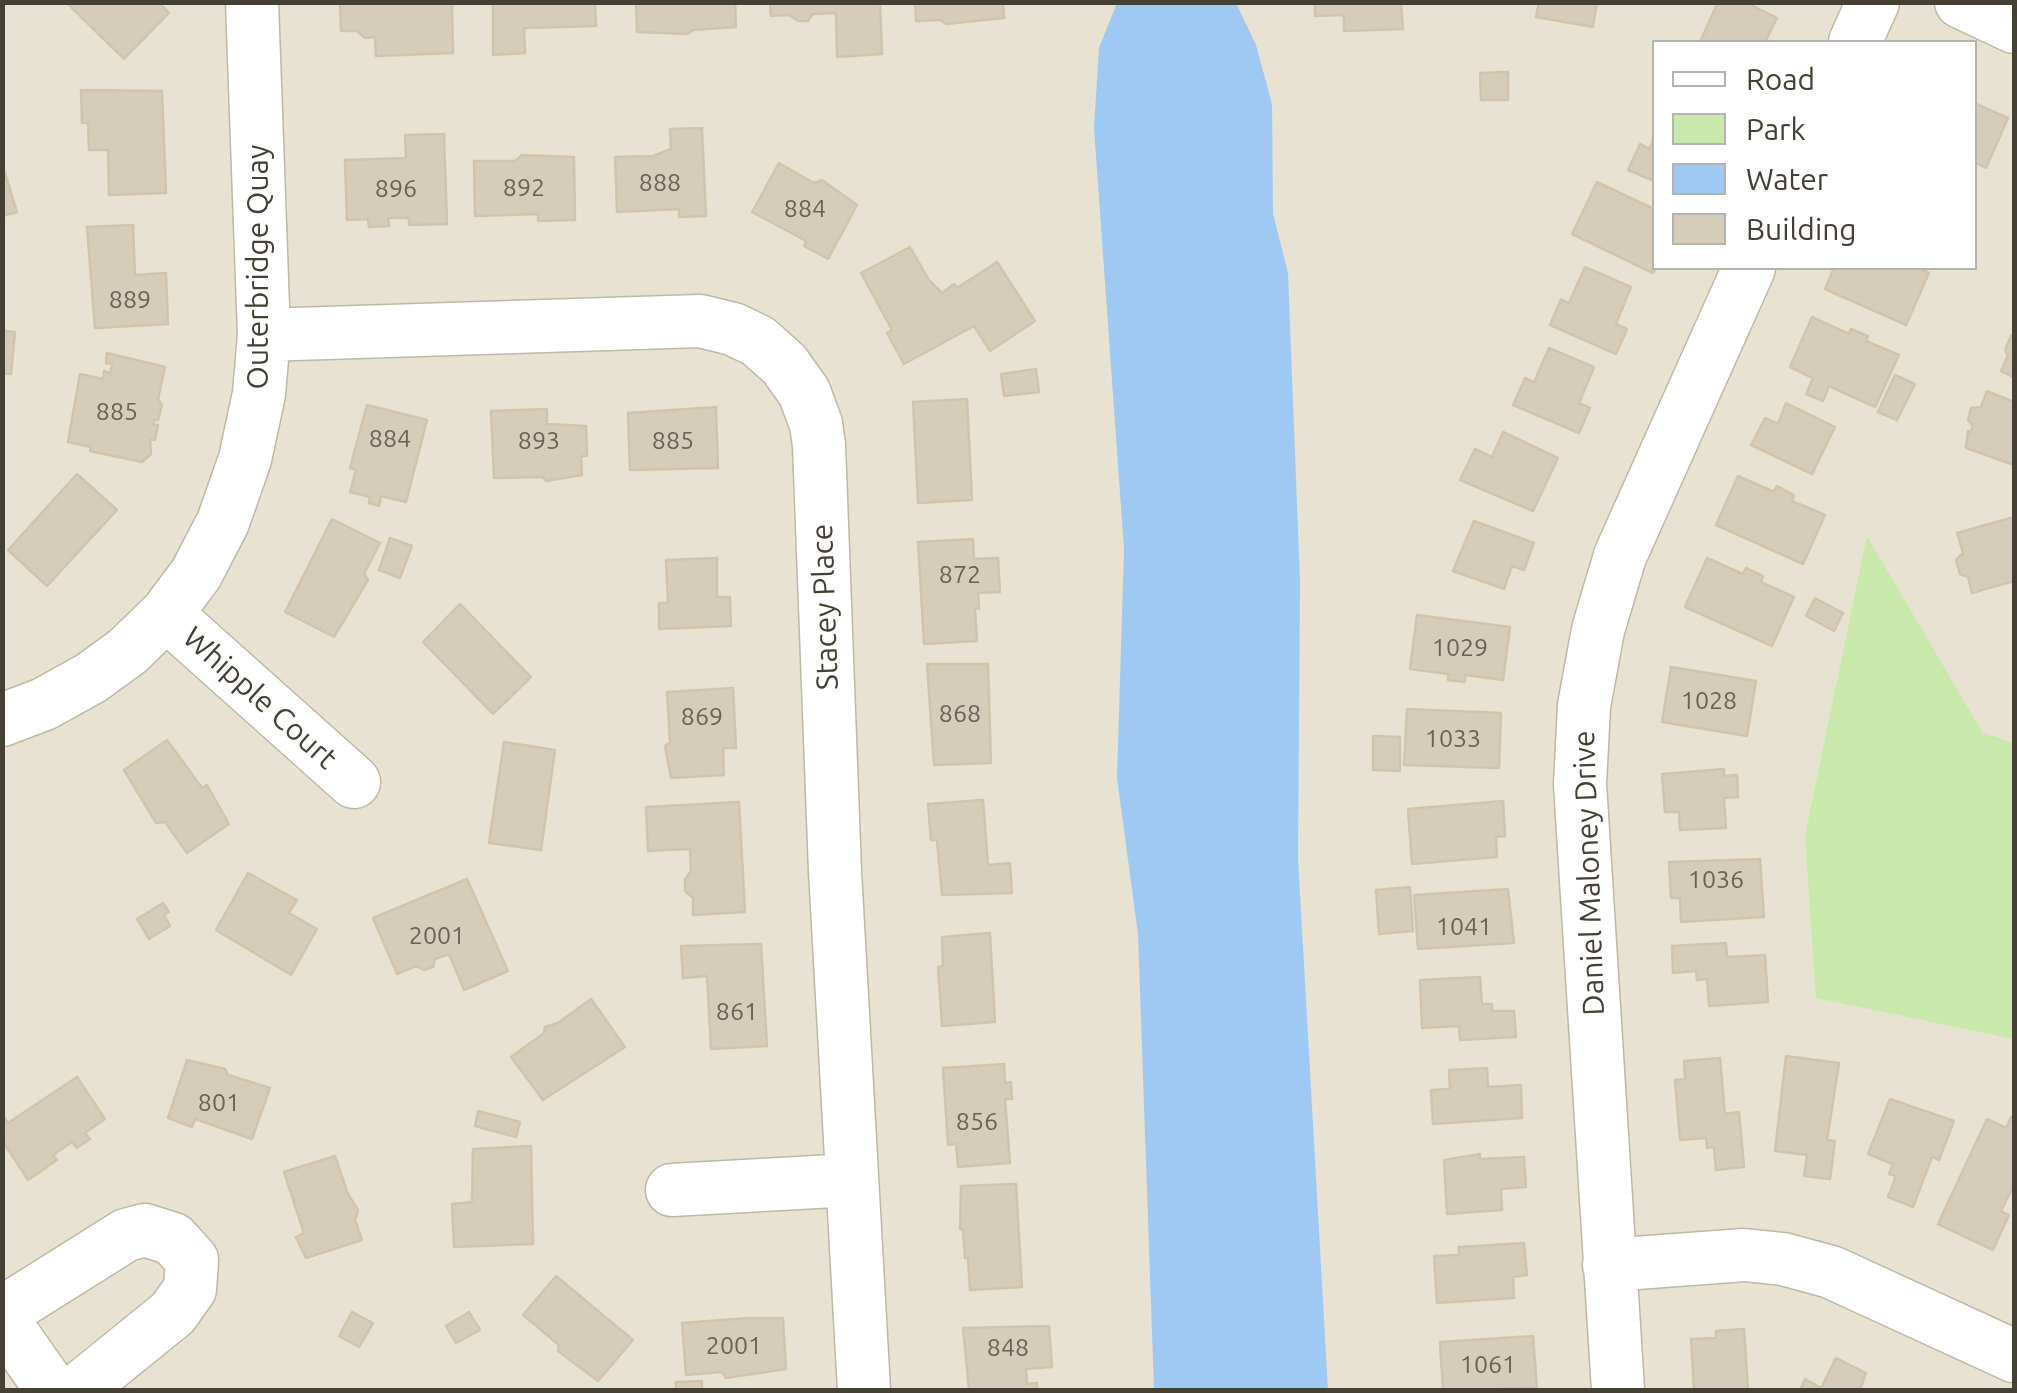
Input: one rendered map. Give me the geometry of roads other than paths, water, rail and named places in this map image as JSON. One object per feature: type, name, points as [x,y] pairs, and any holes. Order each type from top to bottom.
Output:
[{"type":"street","name":"Outerbridge Quay","points":[[2,720],[44,704],[91,678],[128,651],[166,614],[196,574],[223,522],[245,459],[259,394],[264,335],[252,2]]},
{"type":"street","points":[[1855,40],[1873,2]]},
{"type":"street","points":[[1960,2],[2014,27]]},
{"type":"street","name":"Daniel Maloney Drive","points":[[1618,1390],[1580,784],[1584,706],[1598,630],[1620,556],[1749,270]]},
{"type":"street","name":"Stacey Place","points":[[264,335],[700,321],[733,329],[758,341],[784,364],[804,392],[819,445],[835,870],[864,1390]]},
{"type":"street","name":"Whipple Court","points":[[166,614],[354,782]]},
{"type":"street","points":[[672,1190],[852,1180]]},
{"type":"street","points":[[52,1390],[2,1316],[126,1236],[145,1230],[173,1239],[192,1260],[190,1289],[173,1314],[78,1390]]},
{"type":"street","points":[[1609,1265],[1744,1256],[1783,1259],[1831,1272],[2014,1356]]},
{"type":"water","points":[[1117,3],[1236,3],[1256,45],[1272,104],[1273,214],[1288,273],[1300,582],[1298,859],[1328,1390],[1154,1390],[1138,934],[1117,778],[1124,549],[1094,128],[1099,48]]}]
